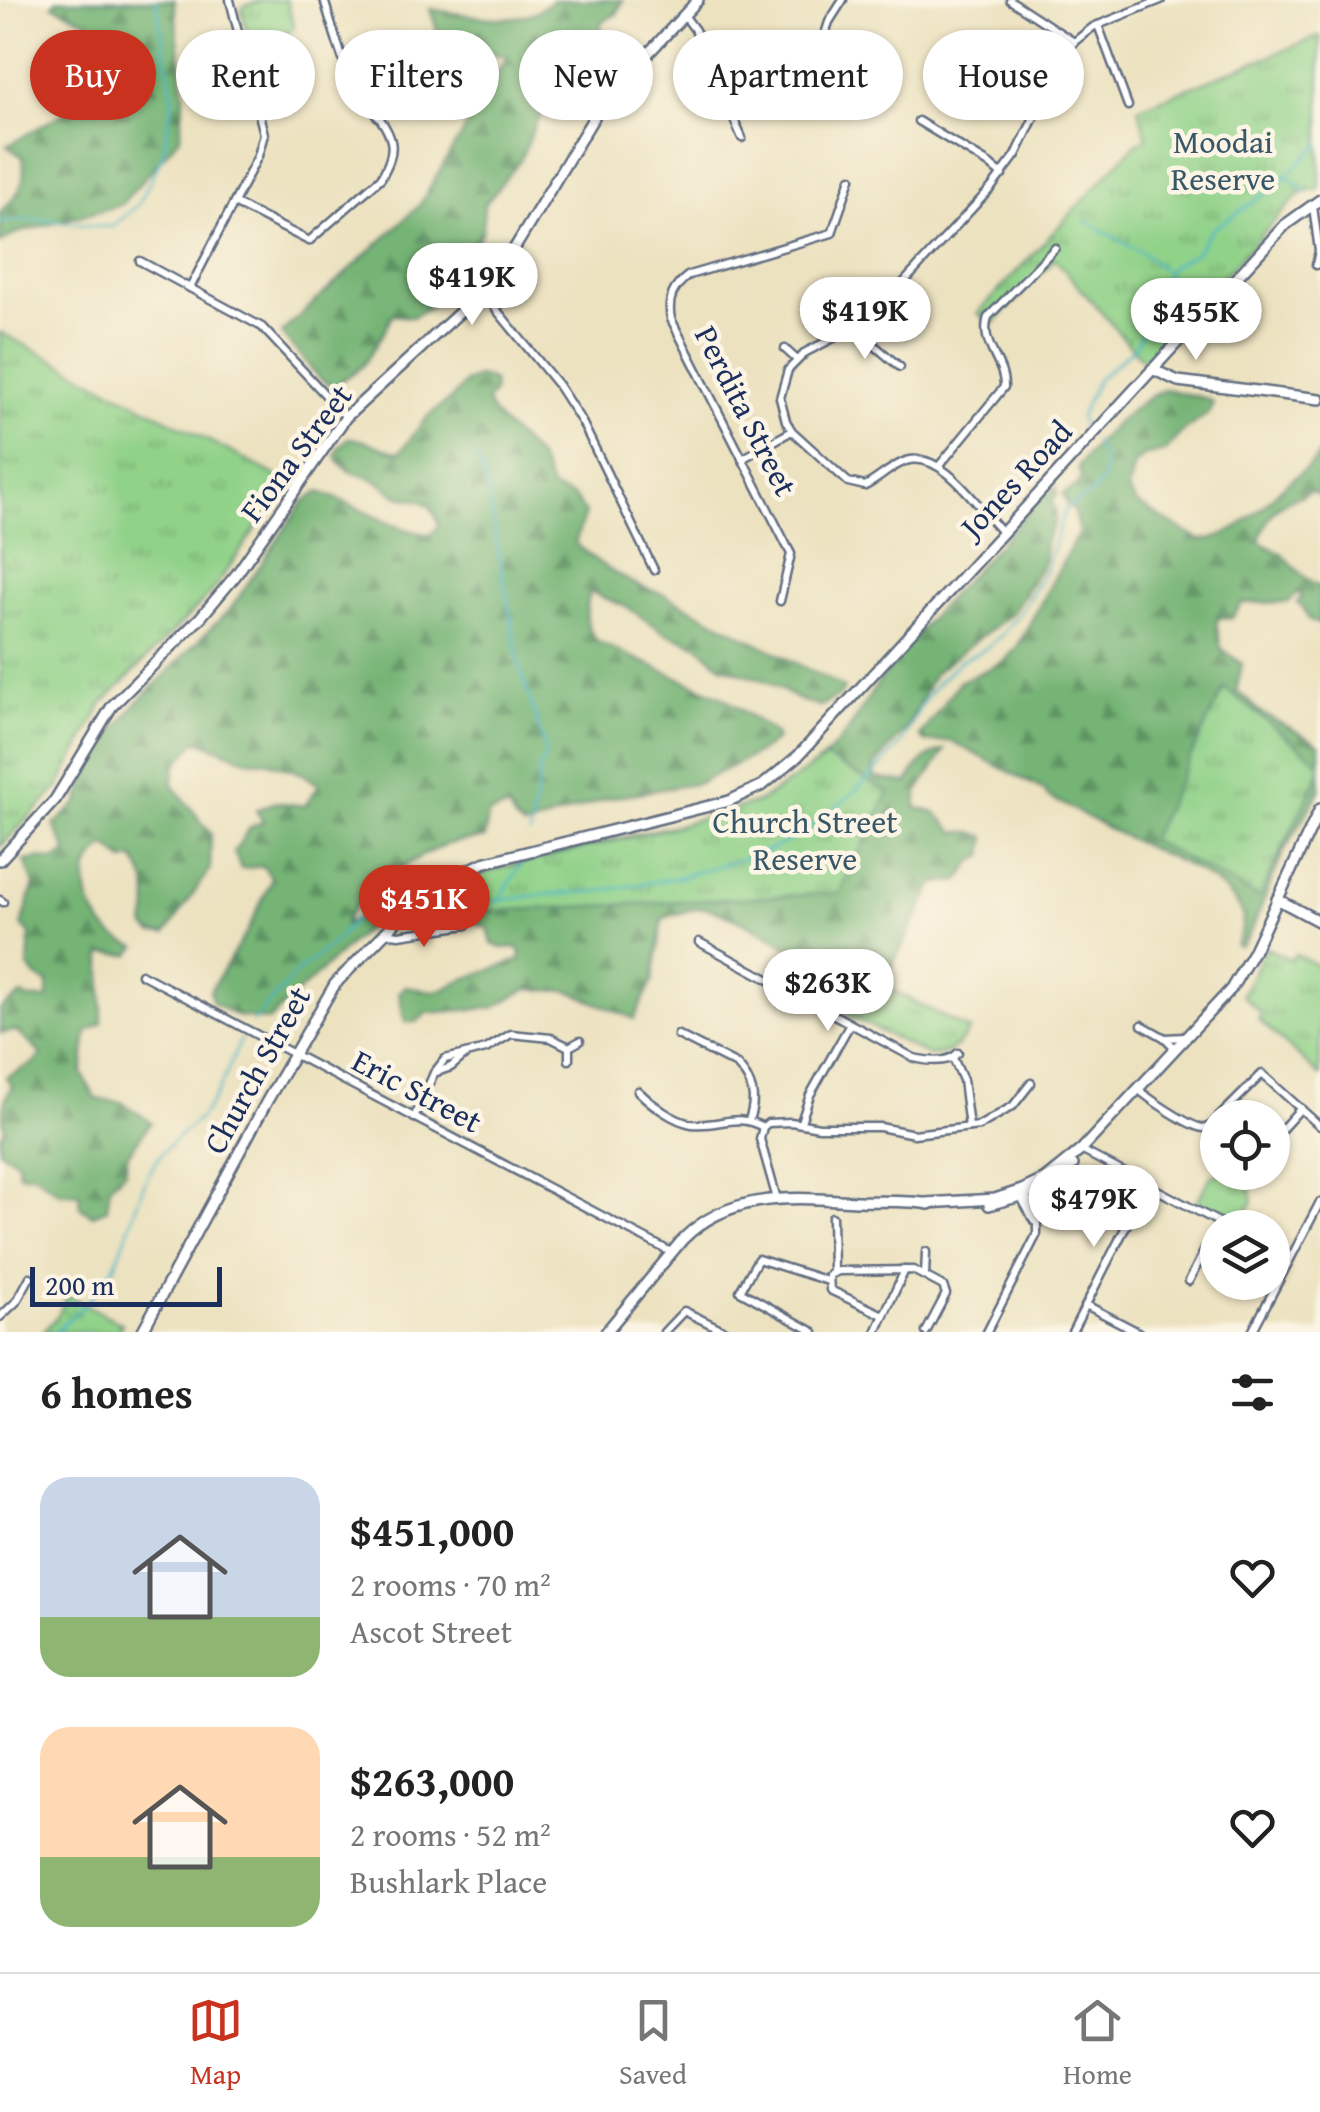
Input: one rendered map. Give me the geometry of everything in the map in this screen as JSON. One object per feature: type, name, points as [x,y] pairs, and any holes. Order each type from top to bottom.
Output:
[{"type":"street","points":[[324,0],[335,33]]},
{"type":"street","name":"Fiona Street","points":[[0,860],[54,800],[112,706],[236,576],[346,418],[482,292],[511,259],[603,102],[698,0]]},
{"type":"street","points":[[826,30],[843,0]]},
{"type":"street","points":[[1010,0],[1056,30]]},
{"type":"street","points":[[1084,35],[1098,25],[1161,0]]},
{"type":"street","points":[[190,288],[258,156],[264,134],[233,1]]},
{"type":"street","points":[[684,15],[695,30],[742,138]]},
{"type":"street","points":[[1098,25],[1128,106]]},
{"type":"street","points":[[234,203],[303,240],[314,239],[381,178],[391,142],[380,120]]},
{"type":"street","points":[[1002,532],[939,466],[923,459],[911,460],[870,484],[854,486],[792,432],[780,398],[782,385],[797,360],[856,329],[878,310],[1002,175],[1032,120]]},
{"type":"street","points":[[918,121],[1002,175]]},
{"type":"street","name":"Perdita Street","points":[[780,601],[791,554],[668,307],[672,291],[688,275],[832,233],[851,178]]},
{"type":"street","points":[[1316,202],[1316,265]]},
{"type":"street","name":"Jones Road","points":[[750,792],[798,756],[1285,225],[1316,202]]},
{"type":"street","points":[[939,466],[1004,387],[1005,379],[986,332],[988,316],[1055,248]]},
{"type":"street","points":[[140,261],[262,327],[346,418]]},
{"type":"street","points":[[482,292],[558,385],[582,422],[654,570]]},
{"type":"street","points":[[856,329],[900,367]]},
{"type":"street","points":[[785,349],[797,360]]},
{"type":"street","points":[[1152,369],[1178,381],[1320,399]]},
{"type":"street","points":[[742,460],[792,432]]},
{"type":"street","name":"Church Street","points":[[142,1332],[335,984],[422,895],[465,870],[706,808],[750,792]]},
{"type":"street","points":[[606,1332],[670,1252],[696,1226],[724,1209],[777,1198],[926,1203],[995,1199],[1024,1195],[1059,1178],[1242,974],[1320,810]]},
{"type":"street","points":[[1278,900],[1320,922]]},
{"type":"street","points":[[384,932],[400,935],[467,925]]},
{"type":"street","points":[[700,942],[914,1058],[955,1056],[970,1126]]},
{"type":"street","name":"Eric Street","points":[[141,974],[670,1252]]},
{"type":"street","points":[[1142,1024],[1166,1038],[1173,1046],[1171,1054]]},
{"type":"street","points":[[801,1123],[810,1094],[850,1026]]},
{"type":"street","points":[[414,1118],[434,1073],[451,1067],[466,1054],[486,1049],[511,1034],[550,1038],[569,1047]]},
{"type":"street","points":[[678,1035],[737,1065],[744,1073],[754,1091],[755,1104],[749,1120]]},
{"type":"street","points":[[1166,1038],[1189,1036]]},
{"type":"street","points":[[569,1047],[580,1040]]},
{"type":"street","points":[[569,1047],[569,1060]]},
{"type":"street","points":[[1236,1100],[1262,1074],[1320,1126]]},
{"type":"street","points":[[762,1127],[774,1120],[819,1127],[880,1127],[914,1134],[979,1126],[1003,1112],[1031,1084]]},
{"type":"street","points":[[1138,1089],[1200,1127]]},
{"type":"street","points":[[638,1091],[650,1104],[692,1124],[749,1120],[762,1127]]},
{"type":"street","points":[[1290,1120],[1301,1108]]},
{"type":"street","points":[[762,1127],[760,1140],[777,1198]]},
{"type":"street","points":[[1082,1150],[1200,1212]]},
{"type":"street","points":[[1072,1332],[1147,1185]]},
{"type":"street","points":[[988,1332],[1035,1241],[1036,1216],[1024,1195]]},
{"type":"street","points":[[1290,1259],[1320,1202]]},
{"type":"street","points":[[832,1217],[830,1290],[883,1315]]},
{"type":"street","points":[[924,1276],[926,1252]]},
{"type":"street","points":[[814,1332],[740,1291],[758,1258],[828,1281]]},
{"type":"street","points":[[1189,1282],[1200,1261]]},
{"type":"street","points":[[833,1271],[905,1270],[946,1289],[926,1332]]},
{"type":"street","points":[[876,1332],[905,1270]]},
{"type":"street","points":[[0,1317],[30,1277]]},
{"type":"street","points":[[1252,1332],[1269,1300]]},
{"type":"street","points":[[0,1304],[9,1309]]},
{"type":"street","points":[[1086,1305],[1138,1332]]},
{"type":"street","points":[[664,1332],[684,1311],[728,1332]]},
{"type":"green space","points":[[56,0],[174,0],[176,120],[182,120],[180,137],[121,205],[17,233],[0,243],[0,212],[17,194],[24,175],[23,157],[7,146],[51,120],[156,120],[156,30],[94,30],[90,23],[53,5]]},
{"type":"green space","points":[[264,0],[287,0],[294,28],[247,30],[241,11],[244,6]]},
{"type":"green space","points":[[552,0],[623,0],[617,14],[600,23],[602,30],[519,30],[519,120],[538,120],[521,159],[484,205],[483,230],[469,256],[453,267],[444,297],[413,317],[392,315],[364,363],[334,387],[320,379],[281,333],[419,206],[470,120],[499,120],[499,71],[507,57],[499,55],[499,30],[437,30],[430,9],[510,18],[540,9]]},
{"type":"green space","name":"Moodai Reserve","points":[[1320,36],[1320,189],[1302,193],[1294,200],[1144,362],[1055,259],[992,325],[978,313],[1136,144],[1147,138],[1138,108]]},
{"type":"green space","points":[[0,332],[288,482],[212,592],[103,703],[58,788],[0,847]]},
{"type":"green space","points":[[479,376],[493,381],[494,392],[487,401],[496,417],[533,452],[552,489],[574,497],[585,513],[575,543],[627,580],[663,594],[844,688],[840,696],[820,706],[799,700],[764,680],[721,666],[697,645],[665,633],[627,607],[590,592],[587,619],[598,642],[725,698],[776,735],[776,740],[699,783],[608,798],[524,828],[508,808],[488,814],[485,838],[433,850],[403,867],[360,901],[345,924],[376,909],[386,910],[268,1021],[237,1016],[213,1003],[210,991],[248,930],[272,879],[263,866],[241,869],[234,852],[250,827],[263,822],[256,810],[275,802],[305,806],[319,785],[303,774],[269,762],[247,760],[195,742],[176,765],[172,784],[211,834],[210,869],[166,934],[152,933],[145,926],[147,891],[134,859],[124,861],[107,846],[90,864],[87,875],[89,899],[100,921],[114,936],[137,947],[130,955],[102,953],[102,1023],[87,1032],[82,1073],[96,1099],[121,1102],[151,1122],[128,1154],[125,1171],[110,1186],[107,1209],[93,1215],[80,1207],[79,1193],[60,1193],[34,1174],[19,1174],[18,1161],[0,1151],[0,1136],[5,1130],[3,1107],[12,1086],[6,1078],[35,1062],[41,1054],[17,1031],[0,1033],[0,1009],[22,995],[48,999],[48,983],[36,977],[28,966],[30,934],[22,925],[34,884],[25,861],[55,861],[67,852],[54,825],[78,803],[87,777],[113,733],[134,706],[232,607],[303,502],[319,492],[402,528],[431,535],[439,525],[428,504],[397,495],[377,481],[349,470],[336,456],[348,438],[400,452],[429,415],[452,398],[465,382]]},
{"type":"green space","points":[[1165,389],[1213,403],[1209,413],[1181,433],[1164,452],[1146,455],[1134,464],[1128,490],[1136,503],[1198,539],[1233,530],[1320,453],[1320,496],[1309,490],[1280,505],[1259,540],[1320,587],[1320,624],[1310,621],[1297,603],[1302,596],[1298,592],[1289,602],[1242,603],[1232,618],[1220,617],[1216,623],[1221,648],[1242,664],[1236,692],[1262,713],[1320,745],[1320,791],[1284,851],[1250,934],[1241,946],[1236,945],[1243,922],[1239,908],[1202,874],[1047,796],[1045,791],[951,741],[924,742],[920,736],[959,682],[1004,662],[1017,647],[1079,532],[1073,509],[1063,494],[1077,486],[1081,477],[1078,467],[1117,423]]},
{"type":"green space","points":[[1056,487],[1057,495],[1051,501],[1054,523],[1045,542],[1045,560],[1013,612],[934,673],[907,728],[874,766],[875,778],[908,783],[922,762],[945,750],[918,791],[916,807],[936,813],[955,832],[986,837],[984,856],[973,861],[959,881],[934,883],[883,985],[969,1030],[957,1045],[947,1052],[928,1055],[852,1017],[821,996],[833,973],[747,924],[700,908],[663,918],[653,980],[634,1019],[569,991],[527,989],[493,1008],[427,1013],[416,1022],[405,1022],[399,993],[405,986],[440,990],[520,960],[521,951],[516,947],[492,944],[488,928],[467,920],[413,921],[433,899],[469,879],[516,863],[724,814],[784,788],[833,748],[914,636],[1035,504]]},
{"type":"green space","points":[[1224,688],[1320,763],[1320,771],[1259,897],[1150,840]]},
{"type":"green space","name":"Church Street Reserve","points":[[826,758],[889,792],[839,893],[418,915],[453,886],[493,870],[759,802]]},
{"type":"green space","points":[[1266,948],[1291,960],[1295,954],[1320,967],[1320,1076],[1258,1019],[1262,1014],[1242,995]]},
{"type":"green space","points":[[839,964],[969,1030],[952,1049],[928,1055],[852,1017],[821,996]]},
{"type":"green space","points":[[1203,1190],[1251,1190],[1253,1201],[1248,1210],[1214,1210],[1197,1201]]},
{"type":"green space","points":[[68,1295],[122,1324],[117,1332],[41,1332],[56,1319]]},
{"type":"waterway","points":[[0,223],[42,220],[112,227],[139,204],[163,154],[173,98],[156,0]]},
{"type":"waterway","points":[[1162,281],[1171,266],[1196,253],[1210,231],[1270,191],[1320,144]]},
{"type":"waterway","points":[[1283,178],[1293,180],[1306,192]]},
{"type":"waterway","points":[[1085,220],[1164,270]]},
{"type":"waterway","points":[[1083,431],[1080,417],[1097,380],[1135,347],[1147,321]]},
{"type":"waterway","points":[[415,912],[601,891],[676,878],[763,853],[799,836],[876,771],[901,744],[924,700],[939,681],[960,661],[1001,636],[1023,608],[1046,569],[1065,510],[1095,491],[1104,477],[1102,456],[1094,441]]},
{"type":"waterway","points":[[477,458],[486,482],[519,664],[546,752],[530,834]]},
{"type":"waterway","points":[[498,902],[523,861]]},
{"type":"waterway","points":[[253,1022],[297,972],[360,914],[373,904],[395,904]]},
{"type":"waterway","points":[[55,1332],[108,1277],[155,1163],[209,1105],[241,1039]]}]
